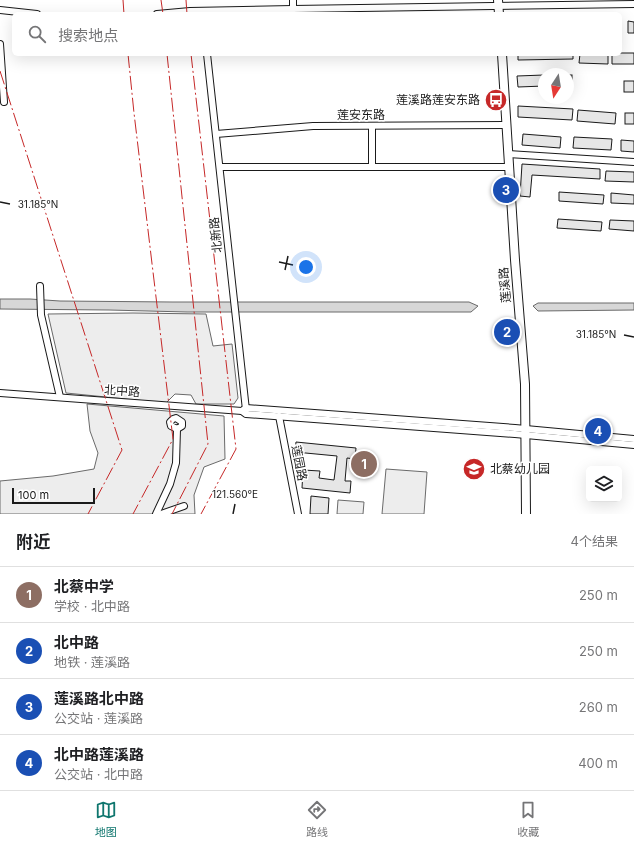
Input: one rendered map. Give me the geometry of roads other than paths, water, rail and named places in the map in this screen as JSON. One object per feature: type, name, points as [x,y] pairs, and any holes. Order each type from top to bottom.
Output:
[{"type":"main road","name":"莲溪路","points":[[502,56],[514,260],[525,384],[526,514]]},
{"type":"street","points":[[293,0],[293,9]]},
{"type":"street","points":[[203,12],[293,9],[634,4]]},
{"type":"street","points":[[0,10],[18,12]]},
{"type":"street","points":[[0,44],[4,102]]},
{"type":"street","name":"北新路","points":[[207,56],[245,411]]},
{"type":"street","name":"莲安东路","points":[[216,134],[299,127],[506,125]]},
{"type":"street","points":[[372,126],[372,167]]},
{"type":"street","points":[[508,154],[634,162]]},
{"type":"street","points":[[220,167],[509,167]]},
{"type":"street","points":[[40,286],[40,311],[60,397]]},
{"type":"street","name":"北中路","points":[[0,393],[526,432],[634,445]]},
{"type":"street","points":[[156,514],[170,484],[176,463],[177,430],[171,426],[170,422],[176,418],[178,406]]},
{"type":"street","name":"北中路","points":[[245,411],[279,416],[634,439]]},
{"type":"street","name":"莲园路","points":[[279,416],[298,514]]},
{"type":"street","points":[[161,514],[184,506]]},
{"type":"place","name":"莲溪路莲安东路","points":[[496,100]]},
{"type":"place","name":"莲溪路北中路","points":[[506,190]]},
{"type":"place","name":"北中路","points":[[507,332]]},
{"type":"place","name":"北中路莲溪路","points":[[598,431]]},
{"type":"place","name":"北蔡中学","points":[[364,464]]},
{"type":"place","name":"北蔡幼儿园","points":[[474,469]]}]
